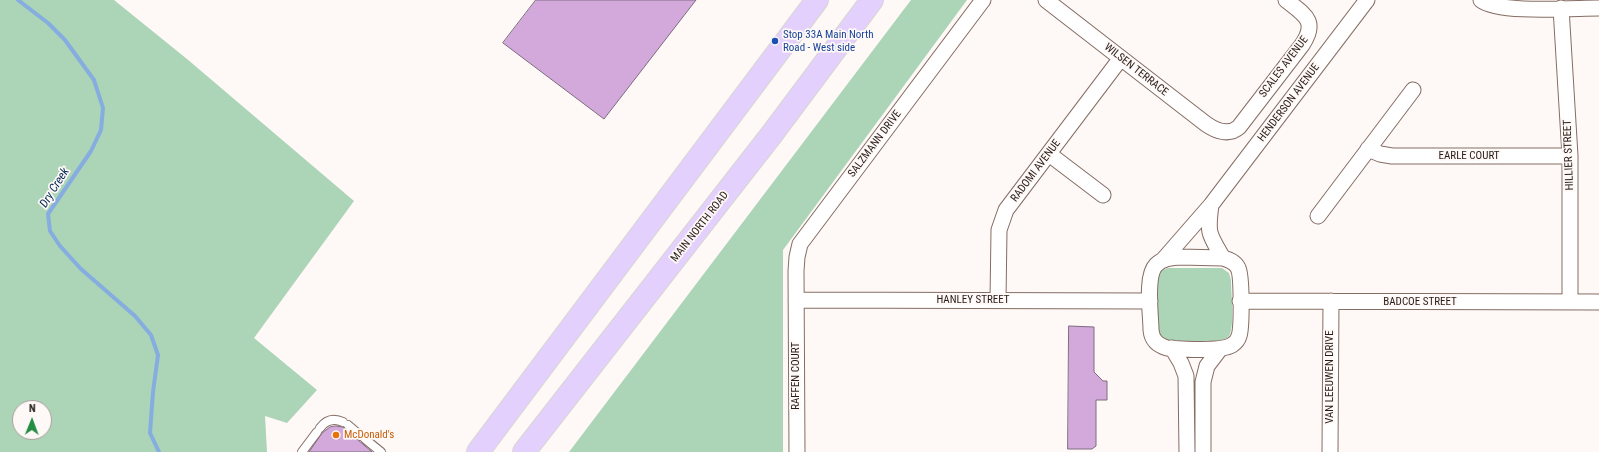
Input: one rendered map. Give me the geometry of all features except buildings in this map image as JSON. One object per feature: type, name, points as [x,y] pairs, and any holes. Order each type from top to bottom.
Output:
[{"type":"highway","points":[[478,452],[817,0]]},
{"type":"highway","name":"MAIN NORTH ROAD","points":[[524,452],[772,134],[872,0]]},
{"type":"street","name":"SALZMANN DRIVE","points":[[796,300],[796,257],[800,244],[983,0]]},
{"type":"street","name":"WILSEN TERRACE","points":[[1046,0],[1211,127],[1223,132],[1229,132]]},
{"type":"street","name":"SCALES AVENUE","points":[[1229,132],[1239,127],[1309,34],[1309,22],[1306,16],[1286,0]]},
{"type":"street","name":"HENDERSON AVENUE","points":[[1163,260],[1211,205],[1367,0]]},
{"type":"street","points":[[1481,0],[1490,5],[1508,8],[1599,8]]},
{"type":"street","name":"HILLIER STREET","points":[[1561,8],[1570,156],[1570,302]]},
{"type":"street","name":"RADOMI AVENUE","points":[[998,300],[999,230],[1006,210],[1121,58]]},
{"type":"street","points":[[1318,216],[1413,90]]},
{"type":"street","name":"EARLE COURT","points":[[1368,149],[1380,154],[1392,156],[1570,156]]},
{"type":"street","points":[[1049,154],[1103,195]]},
{"type":"street","name":"HENDERSON AVENUE","points":[[1211,205],[1208,228],[1223,258]]},
{"type":"street","points":[[1180,257],[1223,258],[1230,260],[1238,268],[1240,274],[1240,301],[1239,337],[1236,342],[1231,346],[1220,349],[1172,348],[1160,346],[1152,338],[1150,278],[1153,269],[1163,260],[1180,257]]},
{"type":"street","name":"HANLEY STREET","points":[[796,300],[1150,301]]},
{"type":"street","name":"RAFFEN COURT","points":[[796,300],[797,452]]},
{"type":"street","name":"BADCOE STREET","points":[[1240,301],[1599,302]]},
{"type":"street","name":"VAN LEEUWEN DRIVE","points":[[1330,452],[1331,301]]},
{"type":"street","points":[[1172,348],[1181,363],[1186,376],[1187,452]]},
{"type":"street","points":[[1203,452],[1203,382],[1207,366],[1220,349]]},
{"type":"lane","points":[[302,452],[326,422],[331,420],[338,420],[345,424],[381,452]]},
{"type":"green space","points":[[0,0],[114,0],[187,59],[354,201],[254,338],[317,390],[287,423],[265,416],[267,452],[0,452]]},
{"type":"green space","points":[[911,0],[967,0],[783,250],[783,452],[569,452]]},
{"type":"green space","points":[[1168,268],[1222,268],[1229,273],[1231,280],[1232,325],[1229,336],[1225,339],[1200,341],[1168,340],[1162,336],[1158,330],[1158,278],[1161,271]]},
{"type":"waterway","name":"Dry Creek","points":[[18,0],[48,23],[65,40],[94,80],[103,108],[101,130],[91,151],[48,214],[50,231],[60,246],[81,269],[135,316],[151,335],[158,355],[150,433],[159,452]]},
{"type":"place","name":"Stop 33A Main North Road - West side","points":[[775,41]]},
{"type":"place","name":"McDonald's","points":[[336,435]]}]
